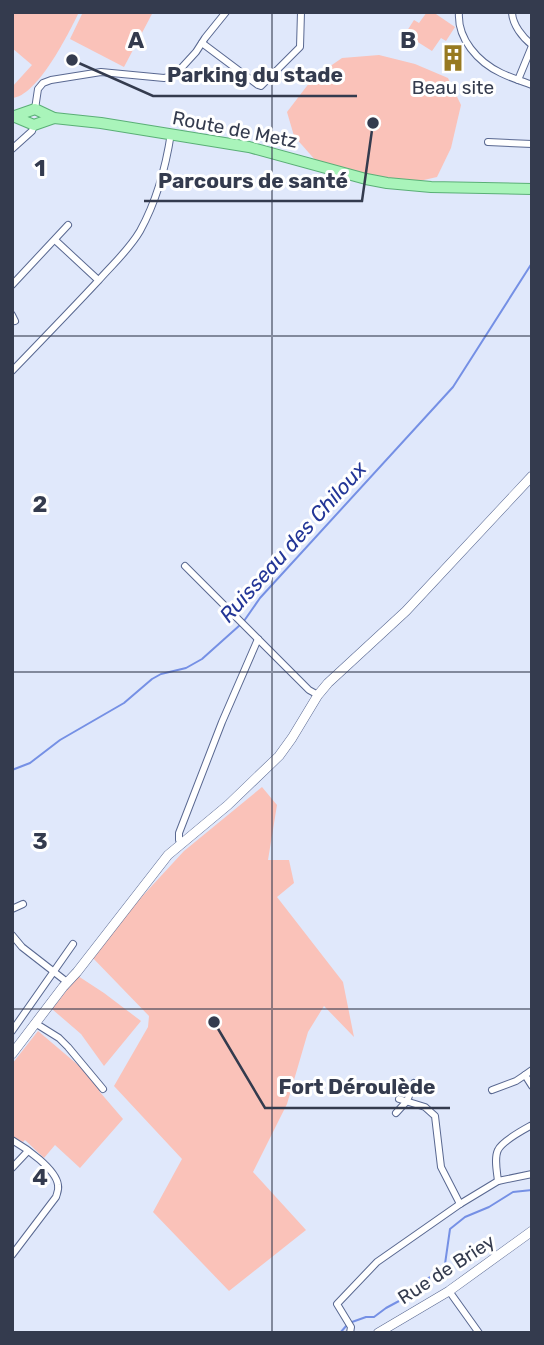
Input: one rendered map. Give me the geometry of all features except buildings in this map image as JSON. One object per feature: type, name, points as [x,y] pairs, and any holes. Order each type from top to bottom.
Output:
[{"type":"main road","points":[[14,117],[35,117]]},
{"type":"main road","name":"Route de Metz","points":[[35,117],[171,133],[249,147],[387,183],[431,187],[532,189]]},
{"type":"street","points":[[12,149],[32,131],[38,89],[46,82],[101,72],[169,78],[178,72],[226,12]]},
{"type":"street","points":[[202,43],[261,86],[300,47],[302,12]]},
{"type":"street","points":[[459,12],[461,32],[473,51],[499,72],[532,85]]},
{"type":"street","points":[[512,13],[513,20],[524,38],[532,45],[519,80]]},
{"type":"street","points":[[12,371],[99,280],[139,233],[167,158],[171,133]]},
{"type":"street","points":[[488,142],[532,145]]},
{"type":"street","points":[[12,285],[68,225]]},
{"type":"street","points":[[55,240],[96,278]]},
{"type":"street","points":[[12,1054],[64,980],[76,972],[168,855],[228,804],[279,755],[318,695],[345,666],[406,611],[532,476]]},
{"type":"street","points":[[185,566],[309,690],[318,695]]},
{"type":"street","points":[[181,842],[179,833],[258,639]]},
{"type":"street","points":[[12,909],[23,904]]},
{"type":"street","points":[[12,935],[22,947],[64,980]]},
{"type":"street","points":[[12,1031],[73,944]]},
{"type":"street","points":[[12,1013],[20,1019]]},
{"type":"street","points":[[35,1023],[59,1038],[103,1089]]},
{"type":"street","points":[[492,1090],[505,1086],[532,1070]]},
{"type":"street","points":[[525,1075],[532,1086]]},
{"type":"street","points":[[396,1113],[407,1101],[414,1083]]},
{"type":"street","points":[[399,1099],[425,1107],[435,1116],[440,1161],[460,1204]]},
{"type":"street","points":[[498,1181],[499,1149],[532,1125]]},
{"type":"street","points":[[12,1140],[29,1151],[58,1182],[56,1197],[12,1255]]},
{"type":"street","points":[[12,1168],[29,1151]]},
{"type":"street","points":[[349,1326],[337,1304],[362,1276],[386,1255],[498,1181],[532,1174]]},
{"type":"street","name":"Rue de Briey","points":[[378,1333],[449,1291],[530,1236]]},
{"type":"street","points":[[449,1291],[480,1333]]},
{"type":"shaded area","points":[[12,12],[79,12],[42,76],[22,95],[12,98],[12,87],[32,65],[12,48]]},
{"type":"shaded area","points":[[83,12],[153,12],[124,67],[70,39]]},
{"type":"shaded area","points":[[427,12],[433,12],[455,27],[446,41],[441,38],[432,51],[405,34],[414,20],[419,23]]},
{"type":"shaded area","points":[[379,55],[415,64],[448,78],[461,105],[451,148],[437,177],[415,182],[317,162],[294,136],[287,112],[313,78],[342,58]]},
{"type":"shaded area","points":[[262,787],[277,805],[268,860],[289,860],[294,883],[277,897],[343,982],[354,1037],[324,1006],[308,1032],[287,1104],[253,1172],[306,1230],[229,1291],[153,1212],[182,1159],[114,1086],[148,1027],[149,1016],[89,954],[184,851]]},
{"type":"shaded area","points":[[78,976],[141,1021],[104,1066],[81,1034],[52,1009]]},
{"type":"shaded area","points":[[38,1031],[84,1070],[123,1119],[80,1168],[55,1145],[44,1158],[25,1140],[23,1142],[12,1137],[12,1064]]},
{"type":"waterway","name":"Ruisseau des Chiloux","points":[[244,621],[260,598],[453,387],[532,263]]},
{"type":"waterway","name":"Ruisseau des Chiloux","points":[[12,770],[30,763],[60,740],[124,703],[152,679],[186,668],[202,659],[240,625]]},
{"type":"waterway","points":[[352,1322],[374,1317],[421,1282],[440,1272],[445,1264],[450,1229],[465,1217],[489,1207],[513,1192],[532,1190]]},
{"type":"waterway","points":[[340,1333],[347,1325]]},
{"type":"place","name":"Beau site","points":[[453,58]]},
{"type":"place","name":"Parking du stade","points":[[72,60]]},
{"type":"place","name":"Parcours de santé","points":[[373,123]]},
{"type":"place","name":"Fort Déroulède","points":[[214,1022]]}]
